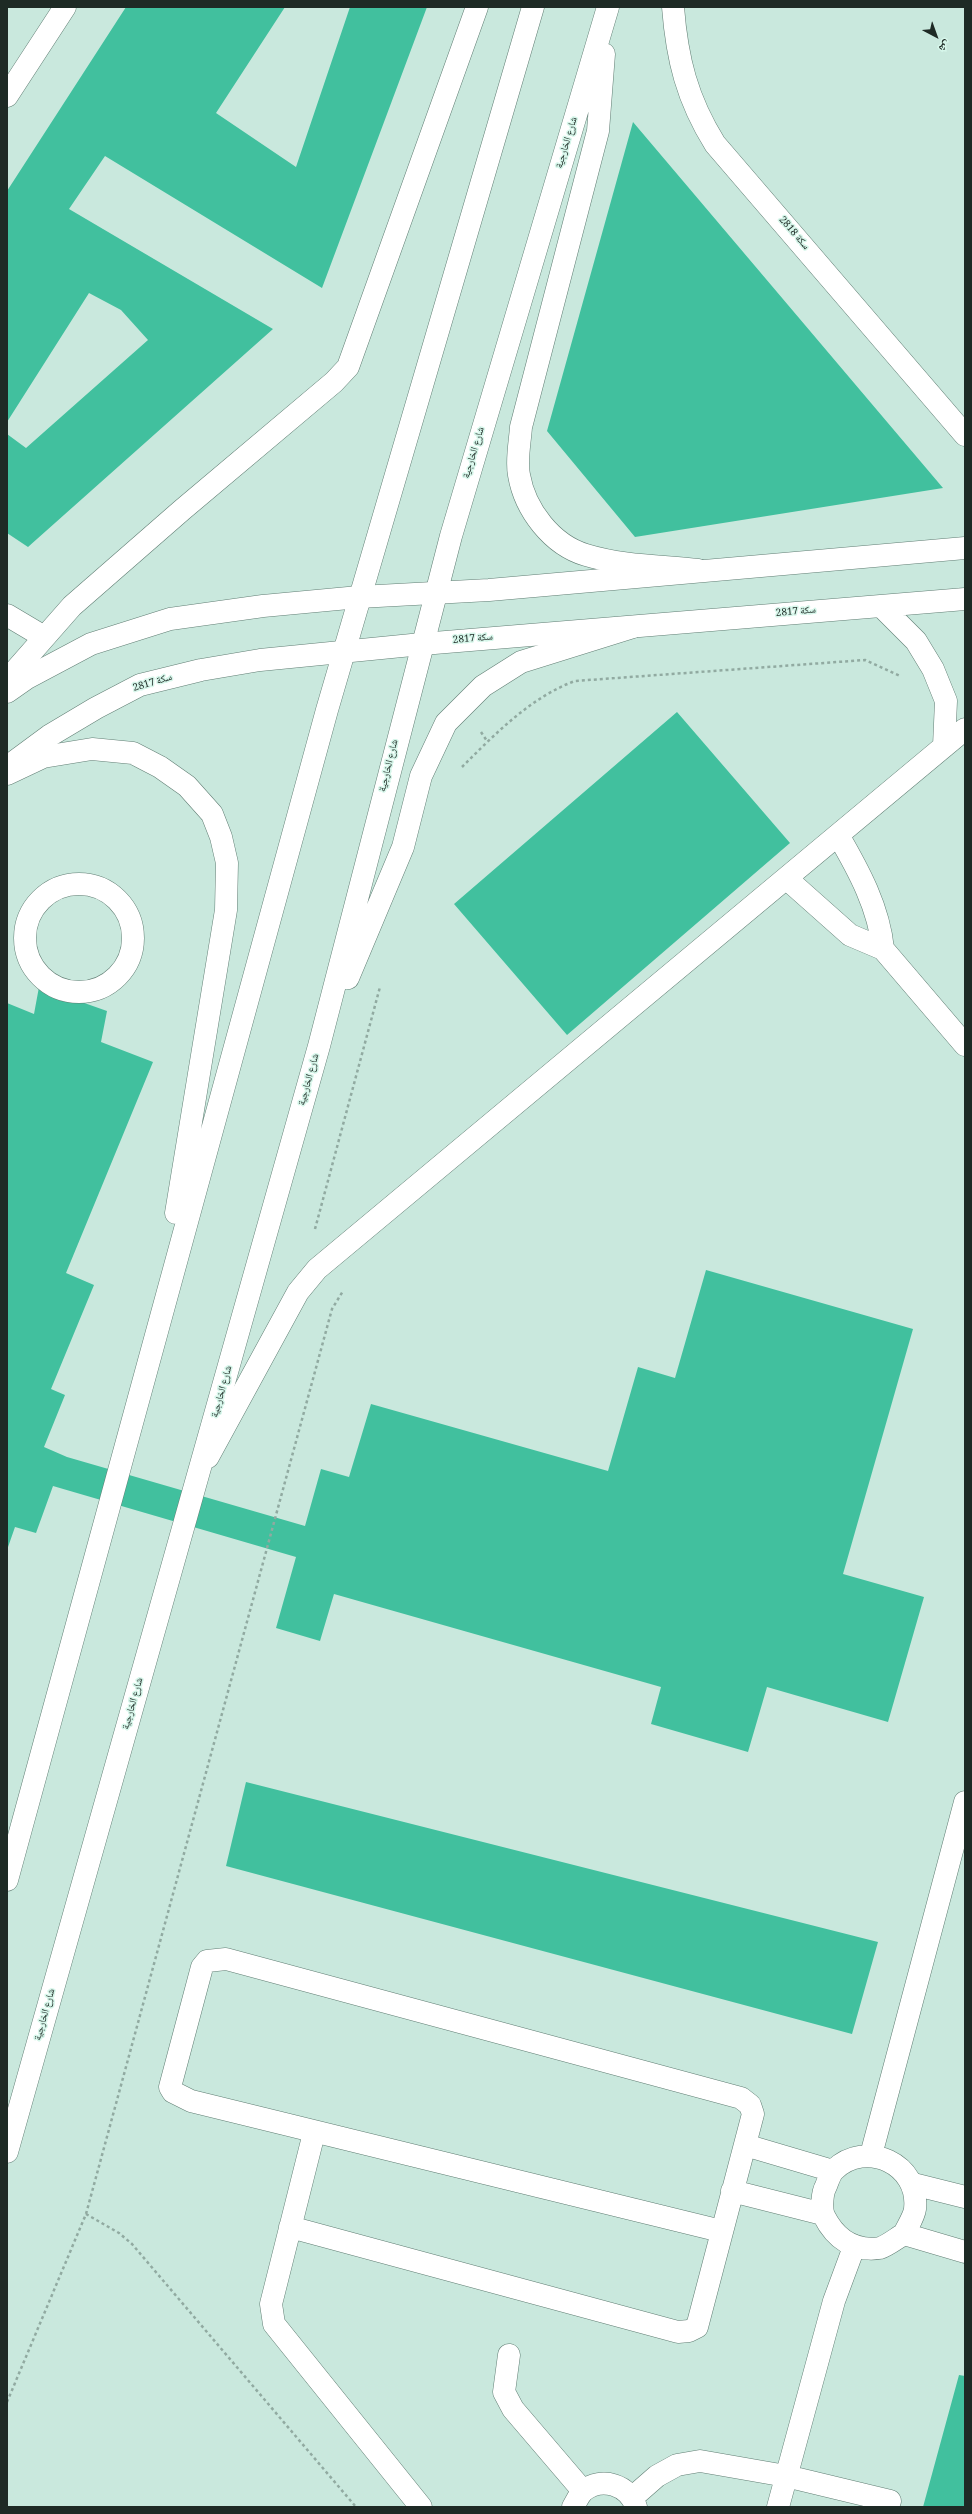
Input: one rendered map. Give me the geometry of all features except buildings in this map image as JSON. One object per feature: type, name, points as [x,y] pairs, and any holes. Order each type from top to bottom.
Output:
[{"type":"main road","points":[[7,96],[65,7]]},
{"type":"main road","points":[[7,680],[44,637],[78,601],[182,510],[334,382],[348,367],[477,7]]},
{"type":"main road","points":[[7,1880],[359,598],[533,7]]},
{"type":"main road","name":"سكة 2818","points":[[673,7],[678,53],[690,98],[715,144],[965,435]]},
{"type":"main road","points":[[608,8],[598,131],[521,427],[518,475],[530,508],[553,537],[586,555],[622,562],[698,570]]},
{"type":"main road","name":"شارع الخارجية","points":[[7,2152],[319,1046],[451,536],[608,8]]},
{"type":"main road","points":[[7,692],[27,678],[91,644],[170,619],[263,606],[436,593],[965,548]]},
{"type":"main road","name":"سكة 2817","points":[[7,767],[49,736],[96,708],[140,685],[201,670],[260,660],[422,644],[965,599]]},
{"type":"main road","points":[[881,606],[916,641],[933,669],[946,701],[944,746]]},
{"type":"main road","points":[[7,615],[44,637]]},
{"type":"main road","points":[[319,1046],[403,846],[421,776],[446,723],[483,686],[521,662],[633,627]]},
{"type":"main road","points":[[201,1468],[298,1292],[317,1269],[787,879],[965,728]]},
{"type":"main road","points":[[7,774],[43,757],[92,749],[132,753],[160,767],[187,786],[212,814],[221,836],[227,863],[226,910],[158,1326]]},
{"type":"main road","points":[[838,835],[871,899],[882,932],[884,950]]},
{"type":"main road","points":[[787,879],[840,928],[866,944],[884,950],[964,1040]]},
{"type":"main road","points":[[71,884],[89,885],[105,890],[119,901],[128,913],[132,927],[132,948],[126,966],[111,982],[84,992],[64,990],[46,982],[16,946],[30,914],[41,900],[56,889],[71,884]]},
{"type":"main road","points":[[871,2155],[965,1802]]},
{"type":"main road","points":[[290,2227],[678,2332],[689,2331],[697,2327],[721,2231],[745,2145],[752,2114],[750,2105],[741,2098],[226,1960],[207,1961],[202,1966],[170,2088],[173,2092],[191,2101],[314,2133],[721,2231]]},
{"type":"main road","points":[[314,2133],[270,2312],[274,2324],[421,2507]]},
{"type":"main road","points":[[745,2145],[833,2171]]},
{"type":"main road","points":[[871,2155],[896,2163],[912,2184],[915,2210],[904,2234],[880,2248],[854,2247],[834,2234],[823,2214],[823,2191],[833,2171],[851,2158],[871,2155]]},
{"type":"main road","points":[[912,2184],[965,2197]]},
{"type":"main road","points":[[732,2191],[823,2214]]},
{"type":"main road","points":[[904,2234],[965,2252]]},
{"type":"main road","points":[[778,2507],[834,2301],[854,2247]]},
{"type":"main road","points":[[510,2355],[504,2392],[513,2409],[578,2499],[600,2483],[618,2485],[634,2502],[664,2472],[677,2465],[700,2461],[786,2476],[890,2501]]},
{"type":"path","points":[[456,772],[487,741],[525,710],[553,689],[575,681],[865,660],[897,676],[909,677],[933,669]]},
{"type":"path","points":[[314,1231],[382,979]]},
{"type":"path","points":[[7,2402],[86,2214],[332,1309],[344,1289]]},
{"type":"path","points":[[86,2214],[119,2233],[132,2244],[356,2507]]}]
